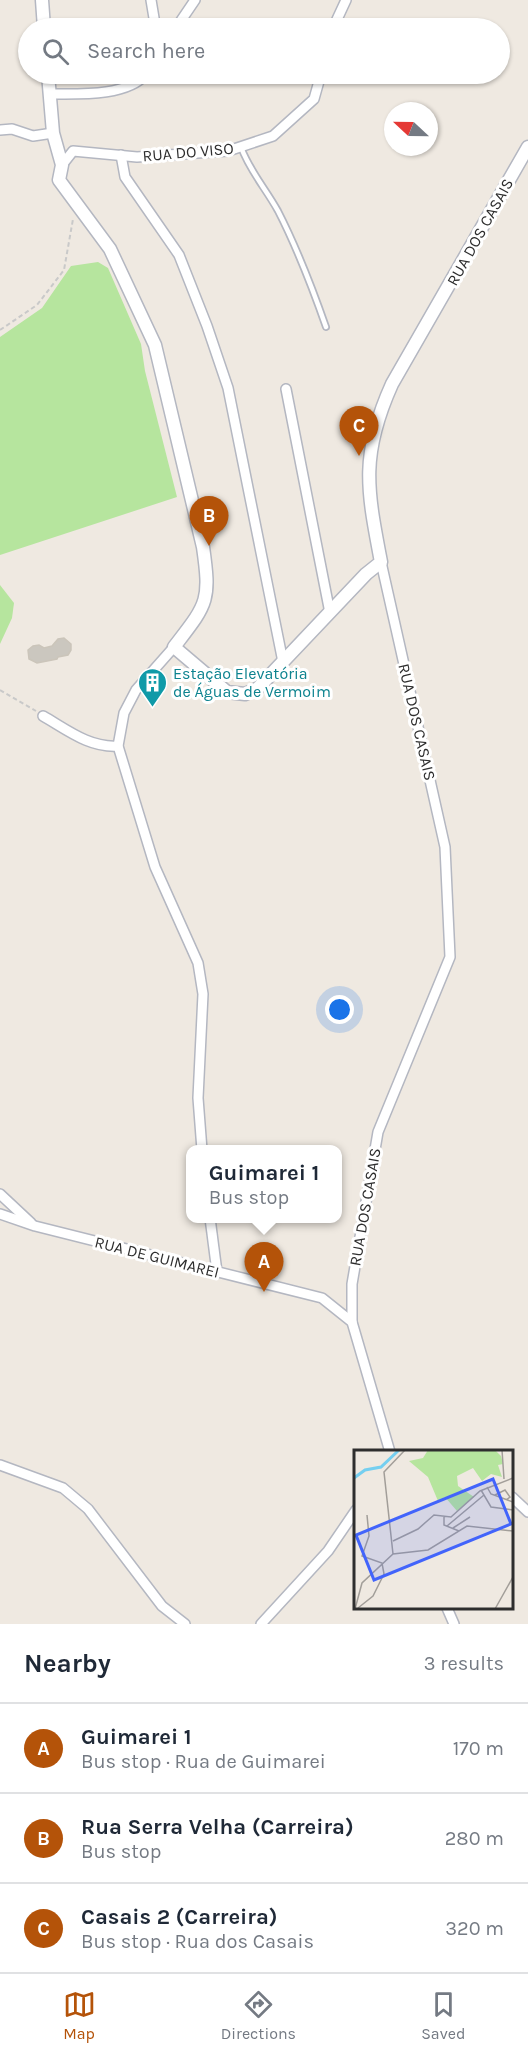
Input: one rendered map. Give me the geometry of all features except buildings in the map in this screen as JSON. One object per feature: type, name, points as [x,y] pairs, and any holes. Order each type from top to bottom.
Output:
[{"type":"street","points":[[42,0],[43,18]]},
{"type":"street","points":[[151,0],[154,18]]},
{"type":"street","points":[[183,18],[195,0]]},
{"type":"street","points":[[338,18],[346,0]]},
{"type":"street","points":[[49,84],[53,133],[62,165],[59,180],[110,249],[155,345],[203,548],[208,581],[201,611],[136,690],[124,713],[118,746],[155,867],[198,963],[203,994],[198,1098],[202,1145]]},
{"type":"street","points":[[50,94],[90,95],[130,84]]},
{"type":"street","name":"RUA DO VISO","points":[[62,165],[73,152],[137,157],[228,151],[241,147],[273,136],[314,99],[318,84]]},
{"type":"street","points":[[0,130],[12,129],[33,136],[53,133]]},
{"type":"street","name":"RUA DOS CASAIS","points":[[352,1322],[352,1284],[378,1132],[450,957],[445,847],[381,562],[371,508],[368,480],[369,457],[376,426],[392,384],[528,147]]},
{"type":"street","points":[[121,155],[125,177],[179,255],[228,388],[283,662]]},
{"type":"street","points":[[286,389],[330,613]]},
{"type":"street","points":[[174,646],[227,692],[245,694],[257,689],[366,574],[381,562]]},
{"type":"street","points":[[43,716],[88,742],[107,747],[118,746]]},
{"type":"street","points":[[0,1194],[35,1226]]},
{"type":"street","name":"RUA DE GUIMAREI","points":[[0,1214],[35,1226],[322,1298],[352,1322]]},
{"type":"street","points":[[211,1223],[217,1272]]},
{"type":"street","points":[[352,1322],[389,1450]]},
{"type":"street","points":[[0,1465],[63,1488],[88,1509],[162,1606],[185,1624]]},
{"type":"street","points":[[513,1498],[528,1512]]},
{"type":"street","points":[[261,1624],[328,1551],[354,1513]]},
{"type":"street","points":[[447,1609],[454,1624]]},
{"type":"lane","points":[[241,147],[249,165],[291,236],[310,280],[326,327]]},
{"type":"path","points":[[0,330],[37,305],[64,270],[77,204]]},
{"type":"path","points":[[0,690],[43,716]]},
{"type":"green space","points":[[98,262],[108,268],[141,344],[145,371],[177,497],[0,555],[0,337],[42,308],[71,266]]},
{"type":"green space","points":[[0,585],[14,603],[12,618],[0,644]]},
{"type":"place","name":"Casais 2 (Carreira)","points":[[359,456]]},
{"type":"place","name":"Rua Serra Velha (Carreira)","points":[[209,546]]},
{"type":"place","name":"Estação Elevatória de Águas de Vermoim","points":[[152,708]]},
{"type":"place","name":"Guimarei 1","points":[[264,1292]]}]
